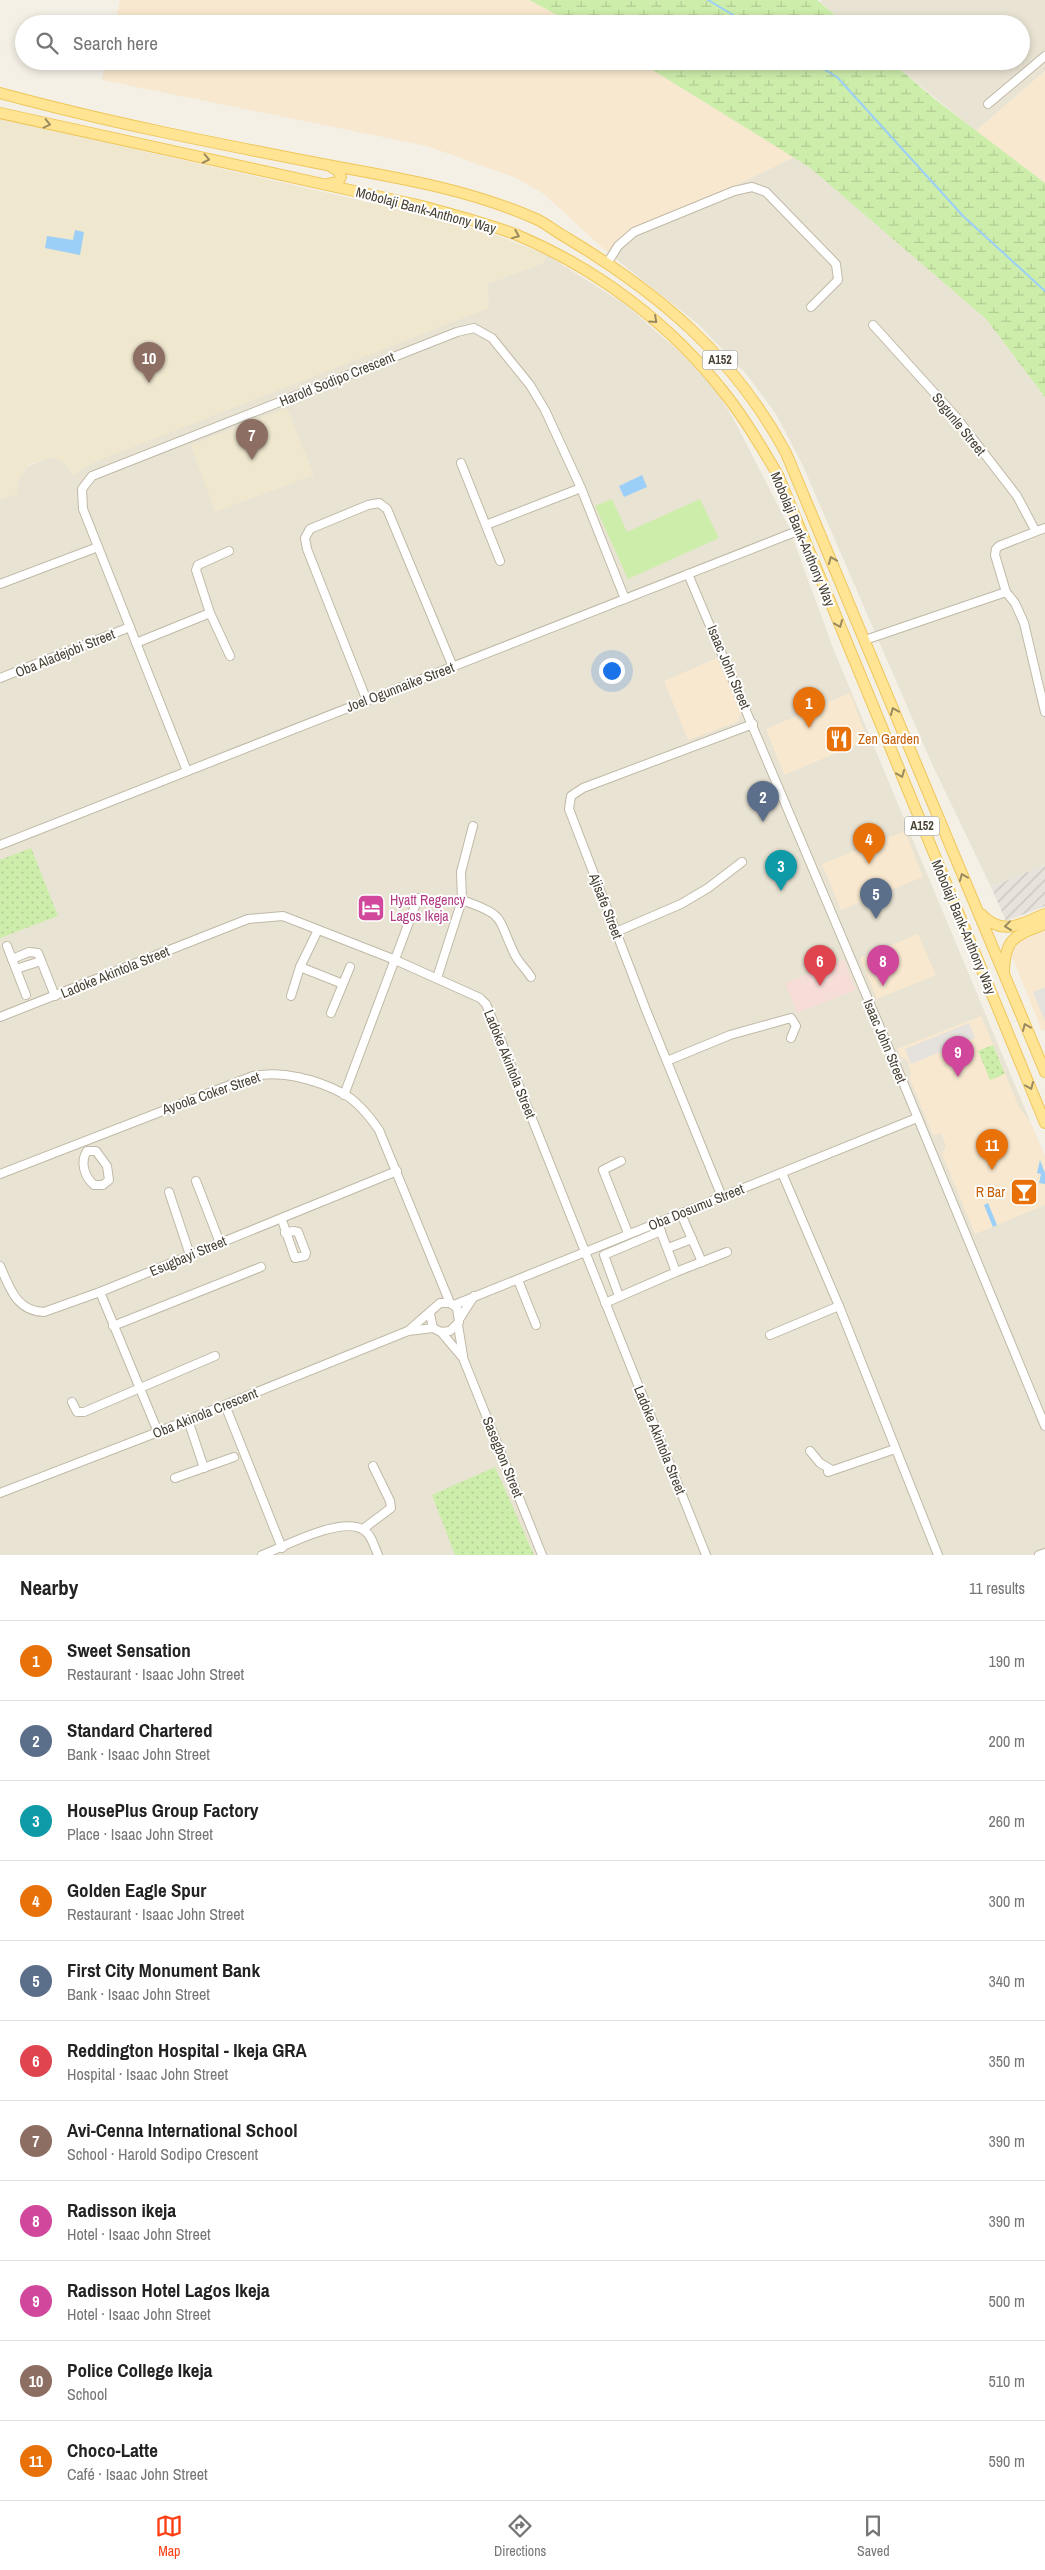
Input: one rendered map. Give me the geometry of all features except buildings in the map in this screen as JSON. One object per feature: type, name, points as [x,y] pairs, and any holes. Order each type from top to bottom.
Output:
[{"type":"main road","name":"Mobolaji Bank-Anthony Way","points":[[0,93],[74,112],[322,164],[365,171],[468,196],[520,213],[550,227],[608,262],[645,289],[693,330],[734,376],[764,416],[796,474],[1045,1072]]},
{"type":"main road","name":"Mobolaji Bank-Anthony Way","points":[[0,113],[319,183],[481,222],[516,235],[574,263],[636,305],[684,348],[726,394],[778,474],[1042,1111],[1045,1123]]},
{"type":"main road","points":[[319,183],[335,183],[342,177],[338,170],[322,164]]},
{"type":"main road","points":[[362,193],[350,188],[346,181],[351,174],[365,171]]},
{"type":"main road","points":[[977,909],[990,923],[1001,927],[1014,926],[1045,914]]},
{"type":"main road","points":[[1004,976],[1005,954],[1009,943],[1017,935],[1045,924]]},
{"type":"street","points":[[1030,69],[1045,56]]},
{"type":"street","points":[[988,104],[1028,70]]},
{"type":"street","points":[[608,262],[618,246],[634,232],[734,191],[752,187],[766,192],[836,264],[838,280],[811,307]]},
{"type":"street","name":"Sogunle Street","points":[[873,325],[956,417],[1017,496],[1035,530]]},
{"type":"street","name":"Harold Sodipo Crescent","points":[[187,771],[83,509],[82,489],[92,476],[457,332],[474,328],[492,338],[530,385],[545,410],[581,488],[625,599]]},
{"type":"street","points":[[461,463],[500,560]]},
{"type":"street","points":[[486,525],[581,488]]},
{"type":"street","points":[[367,700],[307,550],[305,538],[310,529],[368,505],[379,503],[387,509],[453,667]]},
{"type":"street","points":[[1045,528],[1035,530],[996,549],[1006,592],[1024,623],[1045,712]]},
{"type":"street","name":"Joel Ogunnaike Street","points":[[0,845],[800,530]]},
{"type":"street","points":[[0,584],[98,547]]},
{"type":"street","points":[[229,551],[198,565],[199,579],[210,613],[230,656]]},
{"type":"street","name":"Isaac John Street","points":[[688,574],[753,724],[1045,1426]]},
{"type":"street","points":[[865,640],[1006,592]]},
{"type":"street","points":[[136,643],[210,613]]},
{"type":"street","name":"Oba Aladejobi Street","points":[[0,678],[130,627]]},
{"type":"street","name":"Ajisafe Street","points":[[722,1197],[569,809],[571,796],[583,788],[753,724]]},
{"type":"street","points":[[437,978],[462,900],[461,872],[473,826]]},
{"type":"street","points":[[616,932],[681,904],[708,888],[742,862]]},
{"type":"street","points":[[344,1095],[393,959],[418,898]]},
{"type":"street","points":[[462,900],[488,910],[500,918],[518,961],[525,967],[531,977]]},
{"type":"street","name":"Ladoke Akintola Street","points":[[0,1018],[248,919],[283,916],[393,959],[472,993],[486,1004],[706,1555]]},
{"type":"street","points":[[291,996],[300,967],[318,930]]},
{"type":"street","points":[[7,946],[26,995]]},
{"type":"street","points":[[12,959],[35,952],[38,953],[55,996]]},
{"type":"street","points":[[16,969],[41,961]]},
{"type":"street","points":[[300,967],[344,984]]},
{"type":"street","points":[[331,1013],[350,967]]},
{"type":"street","points":[[667,1061],[730,1035],[792,1018],[796,1026],[790,1038]]},
{"type":"street","name":"Ayoola Coker Street","points":[[0,1174],[152,1113],[266,1074],[277,1073],[307,1081],[344,1095],[367,1114],[380,1130],[452,1304]]},
{"type":"street","name":"Oba Dosumu Street","points":[[452,1304],[518,1280],[628,1233],[681,1214],[917,1118]]},
{"type":"street","points":[[83,1142],[87,1151],[83,1160],[89,1181],[94,1185],[103,1185],[109,1180],[110,1174],[107,1166],[96,1151],[87,1151]]},
{"type":"street","points":[[621,1161],[603,1170],[628,1233]]},
{"type":"street","name":"Esugbayi Street","points":[[0,1266],[14,1298],[21,1305],[36,1312],[59,1308],[397,1171]]},
{"type":"street","points":[[782,1173],[839,1306],[938,1555]]},
{"type":"street","points":[[196,1181],[220,1243]]},
{"type":"street","points":[[169,1192],[190,1255]]},
{"type":"street","points":[[681,1214],[702,1262]]},
{"type":"street","points":[[283,1223],[285,1234]]},
{"type":"street","points":[[620,1296],[604,1256],[660,1229],[676,1272]]},
{"type":"street","points":[[668,1248],[692,1239]]},
{"type":"street","points":[[604,1303],[727,1252]]},
{"type":"street","points":[[113,1326],[261,1267]]},
{"type":"street","points":[[518,1280],[536,1325]]},
{"type":"street","points":[[100,1292],[158,1432]]},
{"type":"street","points":[[408,1331],[433,1328],[441,1332],[450,1331],[459,1322],[474,1296]]},
{"type":"street","points":[[408,1331],[430,1314],[435,1305],[452,1304],[459,1322]]},
{"type":"street","points":[[770,1335],[839,1306]]},
{"type":"street","points":[[430,1314],[433,1328]]},
{"type":"street","name":"Sasegbon Street","points":[[459,1322],[463,1358],[542,1555]]},
{"type":"street","name":"Oba Akinola Crescent","points":[[0,1493],[158,1432],[408,1331]]},
{"type":"street","name":"Sasegbon Street","points":[[441,1332],[463,1358]]},
{"type":"street","points":[[72,1402],[75,1410],[80,1412],[215,1356]]},
{"type":"street","points":[[225,1404],[282,1548]]},
{"type":"street","points":[[188,1420],[204,1468]]},
{"type":"street","points":[[810,1451],[830,1471],[895,1449]]},
{"type":"street","points":[[175,1478],[234,1457]]},
{"type":"street","points":[[363,1529],[391,1508],[390,1501],[373,1466]]},
{"type":"street","points":[[262,1555],[336,1526],[345,1525],[363,1529],[370,1535],[378,1555]]},
{"type":"street","points":[[1039,1555],[1045,1553]]},
{"type":"shaded area","points":[[120,0],[529,0],[557,15],[117,15]]},
{"type":"shaded area","points":[[821,0],[1045,0],[1045,71],[976,131],[901,70],[1030,70],[1030,15],[835,15],[820,2]]},
{"type":"shaded area","points":[[104,70],[653,70],[794,157],[745,181],[624,234],[607,252],[544,194],[516,178],[427,146],[102,80]]},
{"type":"shaded area","points":[[1045,71],[1045,183],[976,131]]},
{"type":"shaded area","points":[[0,119],[456,222],[547,255],[543,263],[488,284],[489,308],[92,463],[73,475],[65,463],[52,457],[28,465],[18,480],[17,494],[0,500]]},
{"type":"shaded area","points":[[794,157],[809,167],[986,319],[1045,397],[1045,865],[991,887],[932,764],[803,466],[776,414],[747,375],[698,324],[607,252],[624,234],[745,181]]},
{"type":"shaded area","points":[[547,255],[626,305],[681,353],[714,388],[732,416],[788,525],[833,648],[1045,1157],[1045,1555],[0,1555],[0,500],[16,494],[18,480],[28,466],[52,457],[65,463],[73,475],[92,463],[488,284],[543,263]]},
{"type":"shaded area","points":[[287,408],[314,475],[215,512],[191,445]]},
{"type":"shaded area","points":[[717,658],[742,713],[737,722],[688,740],[664,681]]},
{"type":"shaded area","points":[[850,693],[868,740],[784,775],[766,729]]},
{"type":"shaded area","points":[[905,831],[923,877],[841,910],[822,864]]},
{"type":"shaded area","points":[[1045,865],[1045,906],[1006,921],[991,887]]},
{"type":"shaded area","points":[[1045,931],[1045,1030],[1042,1031],[1011,954],[1018,942]]},
{"type":"shaded area","points":[[918,934],[936,975],[877,999],[860,958]]},
{"type":"shaded area","points":[[844,960],[856,990],[797,1013],[785,983]]},
{"type":"shaded area","points":[[1045,987],[1045,1021],[1033,992]]},
{"type":"shaded area","points":[[981,1016],[1020,1109],[1030,1121],[1045,1158],[1045,1205],[975,1234],[942,1154],[946,1146],[941,1133],[933,1135],[910,1079],[911,1072],[907,1060],[901,1057],[897,1049]]},
{"type":"shaded area","points":[[969,1023],[975,1038],[911,1064],[905,1049]]},
{"type":"green space","points":[[529,0],[817,0],[835,15],[557,15]]},
{"type":"green space","points":[[653,70],[901,70],[936,100],[1045,183],[1045,397],[986,319],[809,167]]},
{"type":"green space","points":[[612,499],[627,532],[700,499],[719,538],[628,579],[595,506]]},
{"type":"green space","points":[[31,848],[58,916],[0,938],[0,860]]},
{"type":"green space","points":[[993,1045],[1005,1074],[990,1080],[978,1051]]},
{"type":"green space","points":[[495,1467],[534,1555],[455,1555],[432,1495]]},
{"type":"water","points":[[75,230],[84,232],[80,255],[45,248],[47,236],[73,240]]},
{"type":"water","points":[[642,475],[647,487],[624,497],[619,486]]},
{"type":"water","points":[[1040,1160],[1045,1173],[1045,1184],[1039,1183],[1041,1174],[1037,1173]]},
{"type":"water","points":[[988,1203],[997,1225],[993,1227],[984,1205]]},
{"type":"waterway","points":[[708,0],[733,15]]},
{"type":"waterway","points":[[825,70],[837,77],[963,216],[1045,291]]},
{"type":"place","name":"Police College Ikeja","points":[[149,383]]},
{"type":"place","name":"Avi-Cenna International School","points":[[252,460]]},
{"type":"place","name":"Sweet Sensation","points":[[809,728]]},
{"type":"place","name":"Zen Garden","points":[[839,739]]},
{"type":"place","name":"Standard Chartered","points":[[763,822]]},
{"type":"place","name":"Golden Eagle Spur","points":[[869,864]]},
{"type":"place","name":"HousePlus Group Factory","points":[[781,891]]},
{"type":"place","name":"Hyatt Regency Lagos Ikeja","points":[[371,908]]},
{"type":"place","name":"First City Monument Bank","points":[[876,919]]},
{"type":"place","name":"Reddington Hospital - Ikeja GRA","points":[[820,986]]},
{"type":"place","name":"Radisson ikeja","points":[[883,986]]},
{"type":"place","name":"Radisson Hotel Lagos Ikeja","points":[[958,1077]]},
{"type":"place","name":"Choco-Latte","points":[[992,1170]]},
{"type":"place","name":"R Bar","points":[[1024,1192]]}]
